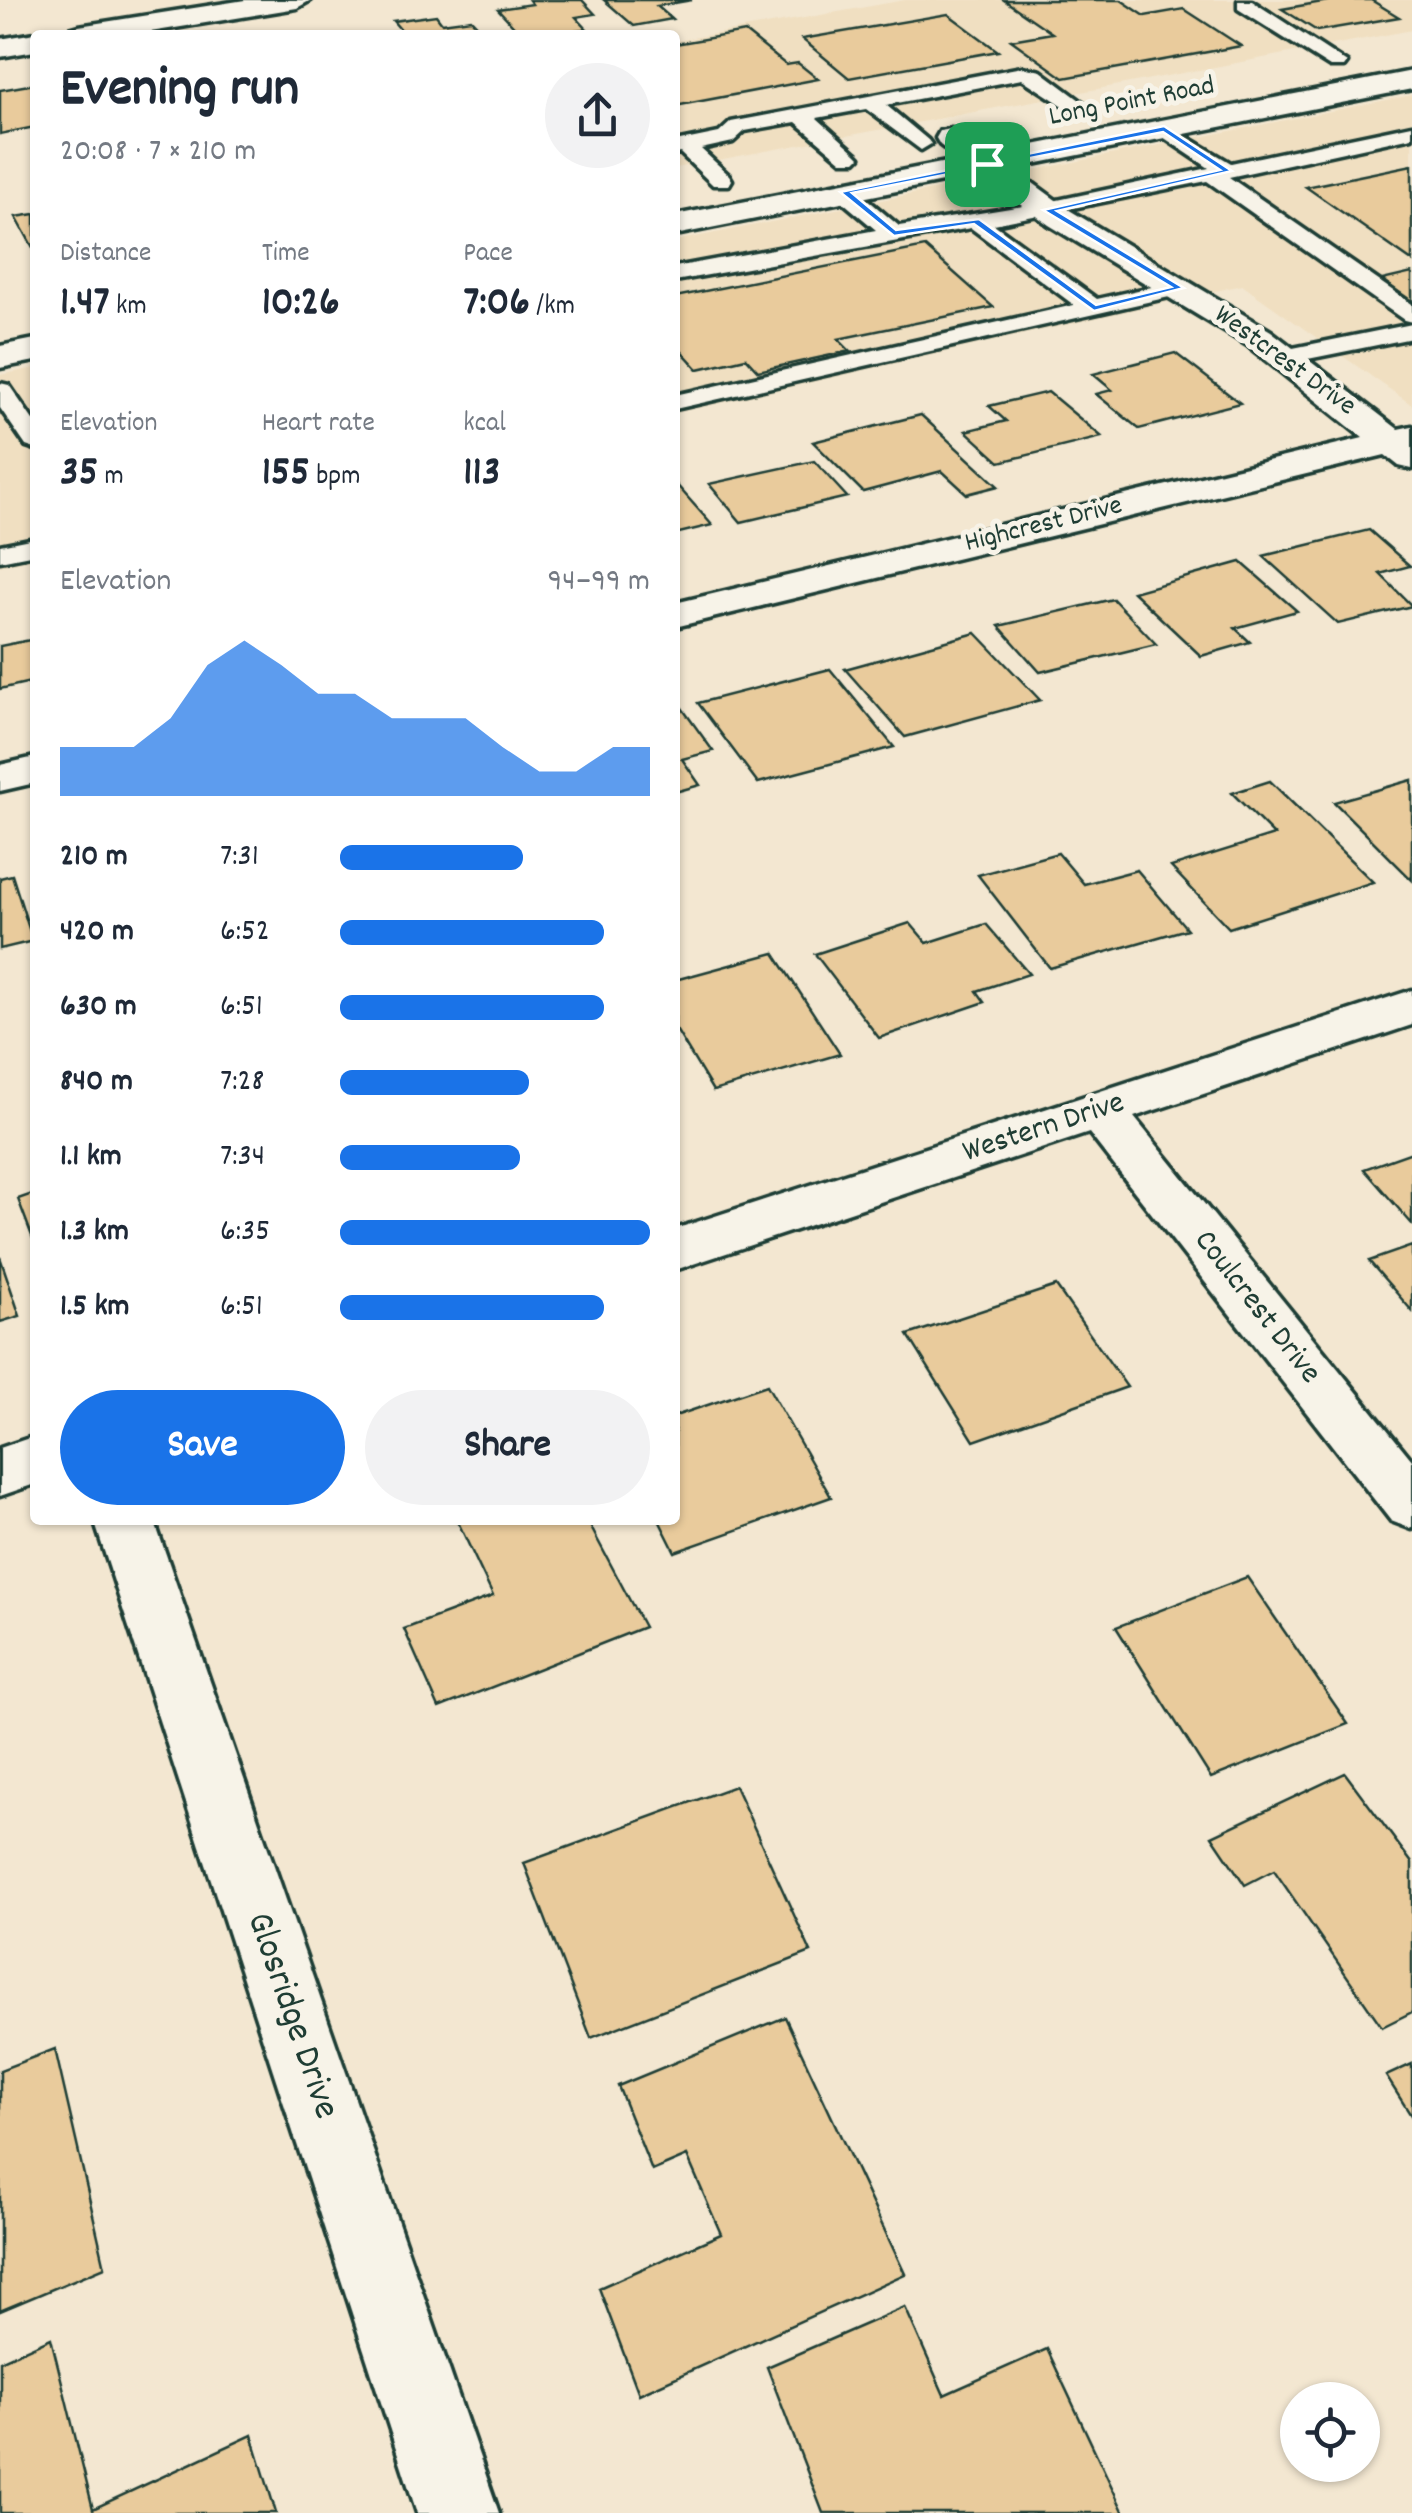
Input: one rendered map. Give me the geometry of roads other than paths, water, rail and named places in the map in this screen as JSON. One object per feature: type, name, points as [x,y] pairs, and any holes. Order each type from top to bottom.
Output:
[{"type":"street","points":[[110,30],[297,0]]},
{"type":"street","points":[[0,48],[30,43]]},
{"type":"street","points":[[1300,70],[1374,55]]},
{"type":"street","name":"Long Point Road","points":[[680,224],[845,192],[988,147],[1164,129],[1412,80]]},
{"type":"street","name":"Long Point Road","points":[[1047,120],[1100,109]]},
{"type":"street","points":[[813,163],[936,141]]},
{"type":"street","name":"Westcrest Drive","points":[[936,141],[988,147],[1048,210],[1284,356],[1405,446]]},
{"type":"street","points":[[0,357],[30,351]]},
{"type":"street","name":"Highcrest Drive","points":[[680,614],[1405,446]]},
{"type":"street","points":[[0,778],[30,771]]},
{"type":"street","name":"Western Drive","points":[[680,1248],[1412,1007]]},
{"type":"street","name":"Coulcrest Drive","points":[[1100,1110],[1412,1504]]},
{"type":"street","points":[[0,1472],[30,1462]]},
{"type":"street","name":"Glosridge Drive","points":[[126,1525],[458,2513]]},
{"type":"lane","points":[[1271,0],[1245,5],[1337,62]]},
{"type":"lane","points":[[709,183],[680,147],[726,138],[738,126],[800,114],[1022,73],[1034,75],[1100,109]]},
{"type":"lane","points":[[870,102],[936,141]]},
{"type":"lane","points":[[800,114],[849,157]]},
{"type":"lane","points":[[1164,129],[1412,315]]},
{"type":"lane","points":[[680,273],[894,233],[1048,210],[1412,131]]},
{"type":"lane","points":[[845,192],[894,233]]},
{"type":"lane","points":[[976,221],[1094,308]]},
{"type":"lane","points":[[680,401],[1179,288]]},
{"type":"lane","points":[[1284,356],[1412,330]]},
{"type":"lane","points":[[0,390],[30,434]]},
{"type":"lane","points":[[0,553],[30,547]]}]
